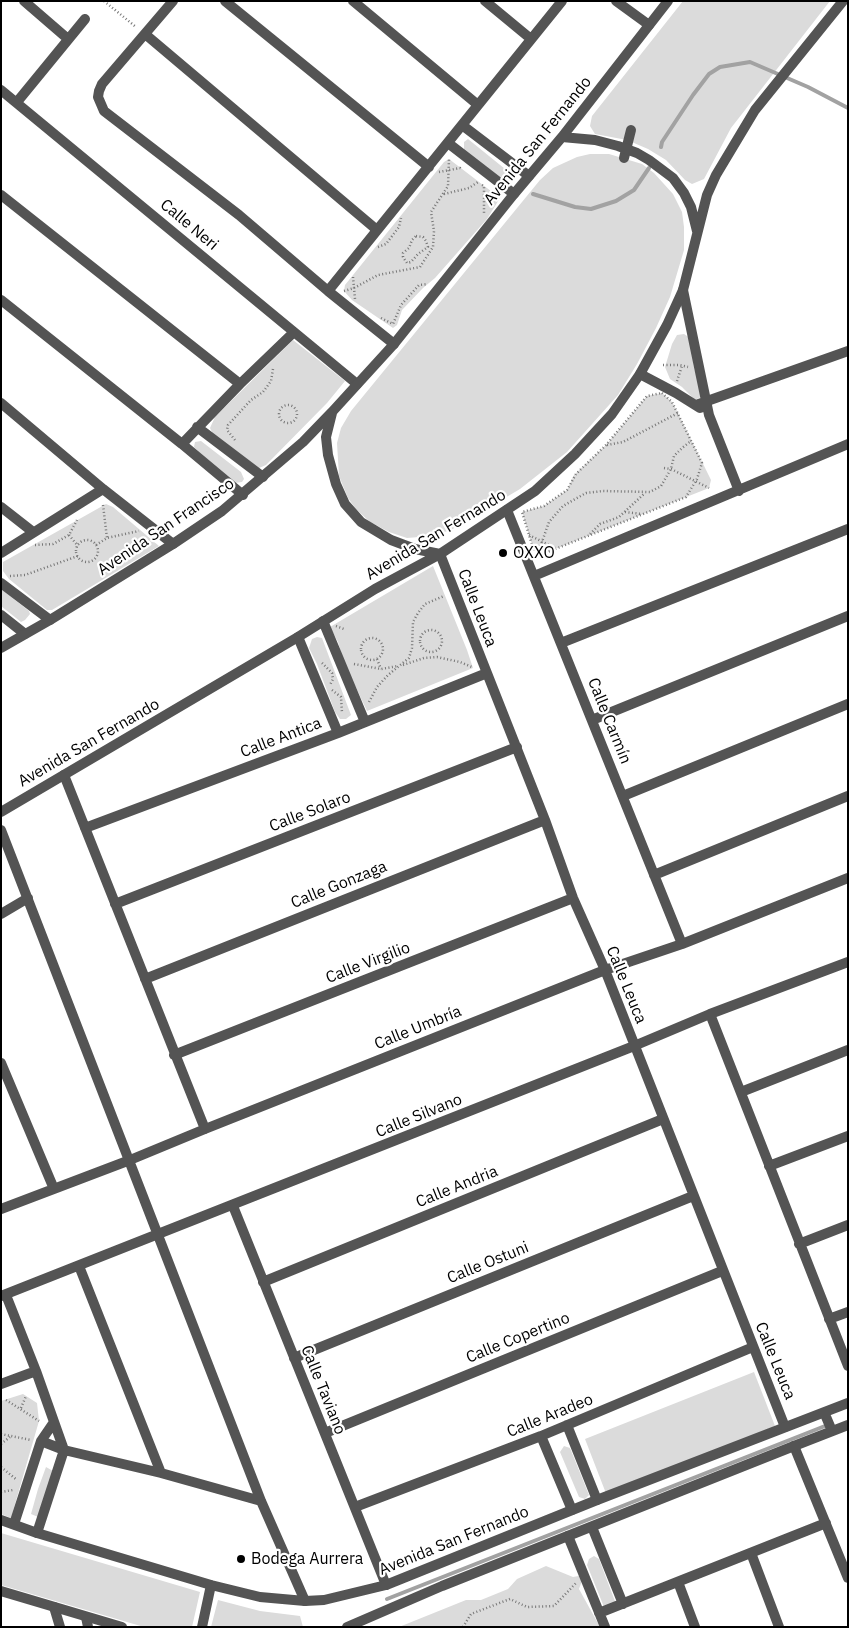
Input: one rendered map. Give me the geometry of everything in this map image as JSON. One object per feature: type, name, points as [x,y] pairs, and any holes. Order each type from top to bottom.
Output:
[{"type":"street","points":[[24,1],[68,39]]},
{"type":"street","points":[[173,1],[102,84],[98,97],[104,111],[239,215],[394,344]]},
{"type":"street","points":[[225,1],[429,167]]},
{"type":"street","points":[[353,1],[478,105]]},
{"type":"street","points":[[485,1],[532,39]]},
{"type":"street","points":[[328,291],[562,1]]},
{"type":"street","points":[[616,1],[649,25]]},
{"type":"street","name":"Avenida San Fernando","points":[[332,412],[394,344],[562,137],[668,1]]},
{"type":"street","name":"Avenida San Fernando","points":[[1,812],[298,637],[375,589],[440,554],[535,491],[575,454],[612,414],[640,374],[667,325],[683,290],[707,195],[716,175],[755,110],[843,1]]},
{"type":"street","points":[[17,102],[85,19]]},
{"type":"street","points":[[145,34],[377,230]]},
{"type":"street","name":"Calle Neri","points":[[1,90],[357,384]]},
{"type":"street","points":[[462,125],[529,176]]},
{"type":"street","points":[[625,153],[631,130]]},
{"type":"street","points":[[562,137],[595,140],[625,153],[636,152],[650,160],[673,178],[684,193],[691,207],[697,232]]},
{"type":"street","points":[[448,143],[514,194]]},
{"type":"street","points":[[1,195],[240,384]]},
{"type":"street","points":[[683,290],[709,415],[739,491]]},
{"type":"street","points":[[1,300],[243,495]]},
{"type":"street","points":[[182,444],[294,332]]},
{"type":"street","points":[[696,405],[848,351]]},
{"type":"street","points":[[640,374],[696,405],[709,415]]},
{"type":"street","points":[[1,403],[103,489],[173,544]]},
{"type":"street","points":[[332,412],[326,438],[328,455],[336,484],[345,504],[361,522],[391,540],[415,549],[440,554]]},
{"type":"street","name":"Avenida San Francisco","points":[[1,648],[173,544],[222,511],[303,442],[332,412]]},
{"type":"street","points":[[197,427],[263,477]]},
{"type":"street","points":[[534,576],[848,444]]},
{"type":"street","points":[[1,553],[103,489]]},
{"type":"street","points":[[1,506],[33,532]]},
{"type":"street","name":"Calle Carmín","points":[[507,510],[682,944]]},
{"type":"street","points":[[561,643],[848,529]]},
{"type":"street","name":"Calle Leuca","points":[[440,554],[545,820],[573,898],[605,970],[785,1427]]},
{"type":"street","points":[[1,582],[50,620]]},
{"type":"street","points":[[1,615],[25,634]]},
{"type":"street","points":[[592,720],[848,616]]},
{"type":"street","points":[[323,621],[365,722]]},
{"type":"street","points":[[298,637],[338,733]]},
{"type":"street","name":"Calle Antica","points":[[85,828],[338,733],[487,673]]},
{"type":"street","points":[[623,796],[848,704]]},
{"type":"street","name":"Calle Solaro","points":[[115,904],[516,747]]},
{"type":"street","points":[[64,775],[204,1129]]},
{"type":"street","points":[[654,875],[848,796]]},
{"type":"street","name":"Calle Gonzaga","points":[[145,979],[545,820]]},
{"type":"street","points":[[1,830],[262,1501],[304,1601]]},
{"type":"street","name":"Calle Umbría","points":[[1,1209],[130,1160],[605,970],[682,944],[848,878]]},
{"type":"street","points":[[1,914],[28,898]]},
{"type":"street","name":"Calle Virgilio","points":[[174,1055],[573,898]]},
{"type":"street","name":"Calle Silvano","points":[[4,1296],[634,1046],[710,1014],[848,962]]},
{"type":"street","points":[[710,1014],[848,1366]]},
{"type":"street","points":[[742,1092],[848,1050]]},
{"type":"street","points":[[1,1063],[54,1189]]},
{"type":"street","name":"Calle Andria","points":[[263,1282],[663,1119]]},
{"type":"street","points":[[769,1166],[848,1136]]},
{"type":"street","name":"Calle Ostuni","points":[[294,1358],[693,1196]]},
{"type":"street","name":"Calle Taviano","points":[[233,1206],[386,1585]]},
{"type":"street","points":[[799,1244],[848,1225]]},
{"type":"street","points":[[80,1266],[161,1473]]},
{"type":"street","name":"Calle Copertino","points":[[325,1433],[722,1271]]},
{"type":"street","points":[[4,1296],[36,1371],[64,1450],[37,1533]]},
{"type":"street","points":[[829,1319],[848,1312]]},
{"type":"street","name":"Calle Aradeo","points":[[355,1507],[541,1436],[753,1347]]},
{"type":"street","points":[[1,1384],[36,1371]]},
{"type":"street","name":"Avenida San Fernando","points":[[1,1520],[37,1533],[260,1597],[304,1601],[324,1600],[386,1585],[597,1500],[848,1403]]},
{"type":"street","points":[[824,1412],[832,1431]]},
{"type":"street","points":[[14,1524],[37,1441],[54,1422]]},
{"type":"street","points":[[567,1425],[597,1500]]},
{"type":"street","points":[[347,1627],[442,1586],[848,1426]]},
{"type":"street","points":[[541,1436],[572,1510]]},
{"type":"street","points":[[37,1441],[64,1450],[161,1473],[262,1501]]},
{"type":"street","points":[[794,1446],[848,1578]]},
{"type":"street","points":[[599,1613],[826,1523]]},
{"type":"street","points":[[592,1527],[623,1604]]},
{"type":"street","points":[[568,1536],[605,1627]]},
{"type":"street","points":[[750,1553],[779,1627]]},
{"type":"street","points":[[678,1582],[695,1627]]},
{"type":"street","points":[[202,1627],[211,1584]]},
{"type":"street","points":[[1,1591],[54,1607],[87,1622],[122,1627]]},
{"type":"street","points":[[54,1607],[60,1627]]},
{"type":"path","points":[[104,1],[145,34]]},
{"type":"path","points":[[444,162],[449,159]]},
{"type":"path","points":[[449,159],[466,173]]},
{"type":"path","points":[[344,291],[354,288],[378,275],[420,267],[433,247],[434,231],[430,212],[448,186],[449,159]]},
{"type":"path","points":[[440,167],[435,173],[460,168]]},
{"type":"path","points":[[472,177],[484,186],[484,214]]},
{"type":"path","points":[[442,195],[469,188],[478,182]]},
{"type":"path","points":[[372,250],[386,244],[399,227],[403,212]]},
{"type":"path","points":[[416,236],[422,236],[428,247],[418,254],[412,262],[407,263],[403,253],[409,248],[412,240],[416,236]]},
{"type":"path","points":[[353,274],[355,302]]},
{"type":"path","points":[[376,316],[393,324],[401,305],[419,286],[428,284],[432,278]]},
{"type":"path","points":[[236,441],[227,430],[228,425],[252,400],[263,392],[270,381],[275,365]]},
{"type":"path","points":[[663,365],[694,368]]},
{"type":"path","points":[[676,383],[682,366]]},
{"type":"path","points":[[662,393],[672,402],[678,413],[702,463],[695,482],[686,497],[540,555],[533,548],[522,512],[544,506],[567,490],[576,474],[606,445],[647,396],[662,393]]},
{"type":"path","points":[[288,405],[293,406],[297,412],[295,420],[290,422],[284,422],[279,415],[282,407],[288,405]]},
{"type":"path","points":[[606,445],[623,442],[678,413]]},
{"type":"path","points":[[538,553],[549,522],[563,506],[586,493],[650,492],[661,486],[671,469],[674,456],[691,441]]},
{"type":"path","points":[[664,468],[671,469],[709,488]]},
{"type":"path","points":[[589,536],[600,524],[619,517],[646,492]]},
{"type":"path","points":[[106,504],[103,505],[107,538]]},
{"type":"path","points":[[624,512],[644,514]]},
{"type":"path","points":[[40,541],[33,545],[53,544],[69,535],[77,520],[70,524]]},
{"type":"path","points":[[96,545],[107,538],[140,530],[134,525]]},
{"type":"path","points":[[69,535],[78,546]]},
{"type":"path","points":[[529,535],[556,549]]},
{"type":"path","points":[[84,541],[96,545],[98,549],[97,556],[93,561],[86,562],[80,559],[78,556],[78,546],[84,541]]},
{"type":"path","points":[[14,582],[8,576],[25,575],[78,556]]},
{"type":"path","points":[[365,709],[377,687],[388,674],[409,658],[412,648],[413,622],[418,613],[425,604],[446,596]]},
{"type":"path","points":[[341,636],[348,622]]},
{"type":"path","points":[[430,630],[436,631],[439,634],[442,640],[437,650],[430,652],[421,646],[420,640],[423,633],[430,630]]},
{"type":"path","points":[[368,638],[379,640],[383,646],[382,654],[377,659],[370,660],[362,653],[363,643],[368,638]]},
{"type":"path","points":[[437,650],[442,658]]},
{"type":"path","points":[[457,669],[464,656]]},
{"type":"path","points":[[354,664],[381,669],[399,666],[424,658],[442,658],[460,662],[473,668]]},
{"type":"path","points":[[377,659],[381,669]]},
{"type":"path","points":[[319,661],[332,673],[333,679],[330,686],[341,697],[343,719]]},
{"type":"path","points":[[20,1409],[26,1396]]},
{"type":"path","points":[[6,1400],[39,1421]]},
{"type":"path","points":[[1,1434],[37,1441]]},
{"type":"path","points":[[1,1444],[11,1436]]},
{"type":"path","points":[[1,1467],[21,1484]]},
{"type":"path","points":[[1,1492],[20,1488]]},
{"type":"path","points":[[463,1627],[471,1614],[510,1599],[527,1606],[554,1606],[584,1575]]},
{"type":"shaded area","points":[[683,1],[830,1],[731,128],[704,179],[692,184],[685,180],[666,160],[648,149],[627,140],[595,134],[590,126],[592,116]]},
{"type":"shaded area","points":[[468,139],[510,173],[510,177],[506,182],[464,150],[464,142]]},
{"type":"shaded area","points":[[590,154],[609,154],[642,164],[654,173],[673,194],[682,212],[684,250],[670,297],[637,364],[618,395],[567,452],[520,489],[451,530],[431,536],[407,538],[389,532],[370,522],[356,509],[348,498],[339,476],[337,443],[341,428],[351,411],[540,180],[553,168],[577,157]]},
{"type":"shaded area","points":[[449,159],[500,198],[487,219],[435,278],[402,310],[397,325],[393,328],[352,300],[344,291],[345,285],[444,162]]},
{"type":"shaded area","points":[[684,334],[690,338],[694,368],[703,396],[695,400],[682,387],[670,379],[665,367],[672,344],[677,335]]},
{"type":"shaded area","points":[[293,340],[345,381],[327,403],[266,465],[259,468],[213,434],[210,428],[215,417]]},
{"type":"shaded area","points":[[662,393],[672,402],[678,413],[711,480],[709,488],[540,555],[533,548],[522,512],[544,506],[567,490],[574,475],[606,445],[647,396]]},
{"type":"shaded area","points":[[201,441],[241,472],[244,479],[242,482],[235,483],[194,447],[195,442]]},
{"type":"shaded area","points":[[106,504],[113,507],[159,546],[52,610],[47,610],[9,579],[3,571],[3,562]]},
{"type":"shaded area","points":[[433,566],[473,668],[367,711],[330,627]]},
{"type":"shaded area","points":[[1,589],[29,611],[30,614],[25,620],[21,622],[1,606]]},
{"type":"shaded area","points":[[322,638],[351,715],[346,719],[340,719],[335,712],[309,648],[312,639]]},
{"type":"shaded area","points":[[754,1372],[775,1426],[607,1496],[585,1439]]},
{"type":"shaded area","points":[[23,1394],[37,1403],[39,1421],[11,1518],[1,1514],[1,1401]]},
{"type":"shaded area","points":[[564,1446],[570,1448],[589,1495],[585,1499],[579,1497],[560,1452]]},
{"type":"shaded area","points":[[46,1467],[53,1471],[38,1517],[31,1514]]},
{"type":"shaded area","points":[[1,1533],[200,1592],[192,1627],[144,1627],[1,1585]]},
{"type":"shaded area","points":[[594,1556],[599,1559],[616,1604],[604,1607],[587,1565],[589,1559]]},
{"type":"shaded area","points":[[546,1566],[573,1577],[584,1575],[579,1589],[600,1627],[399,1627],[466,1600],[481,1600],[508,1589],[517,1579]]},
{"type":"shaded area","points":[[218,1600],[260,1611],[300,1616],[303,1627],[211,1627]]},
{"type":"waterway","points":[[661,147],[662,142],[693,95],[709,74],[720,67],[750,62],[808,87],[848,108]]},
{"type":"waterway","points":[[533,194],[575,207],[591,209],[616,201],[634,190],[649,168]]},
{"type":"waterway","points":[[387,1599],[825,1426]]},
{"type":"place","name":"OXXO","points":[[503,553]]},
{"type":"place","name":"Bodega Aurrera","points":[[241,1559]]}]
